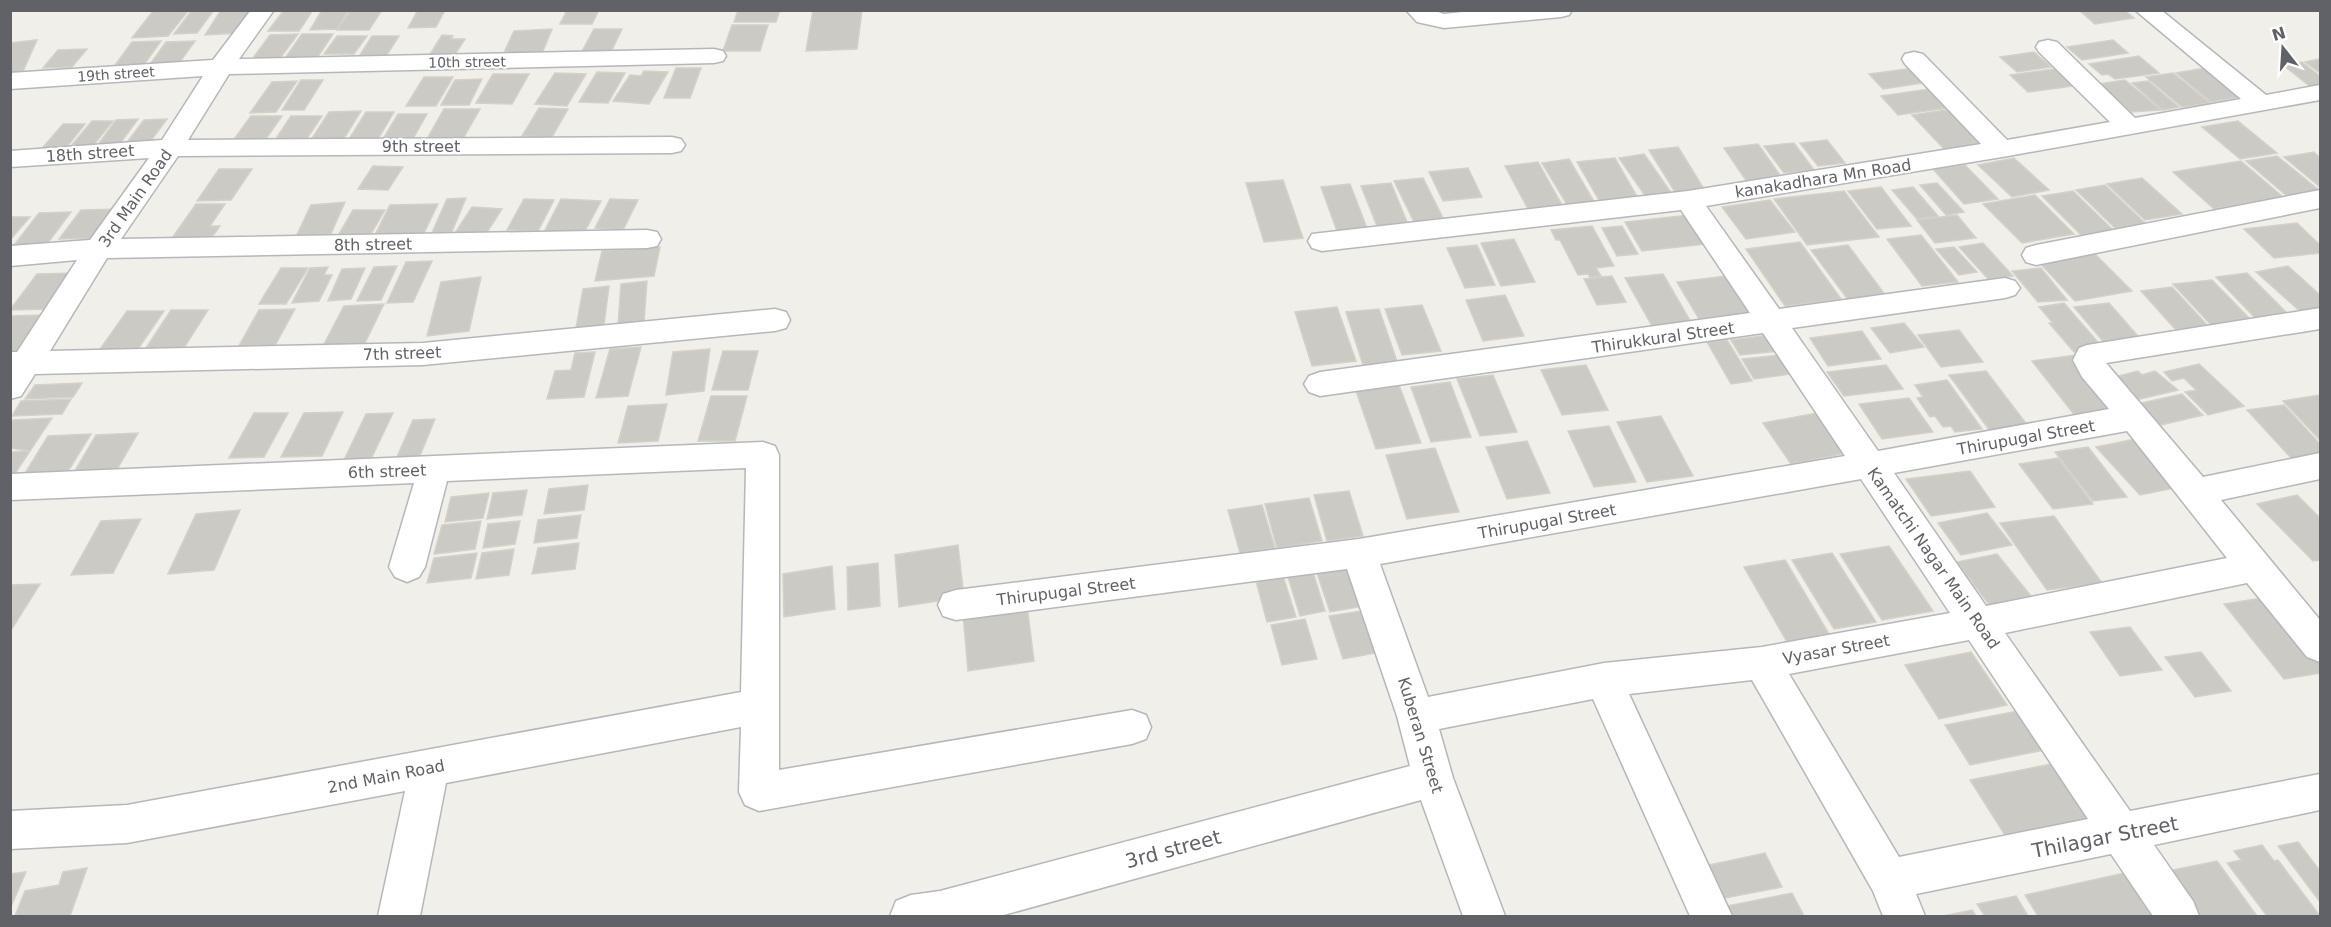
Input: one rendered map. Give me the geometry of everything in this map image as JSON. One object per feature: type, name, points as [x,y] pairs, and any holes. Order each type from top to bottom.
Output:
[{"type":"street","name":"3rd Main Road","points":[[10,388],[19,362],[171,148],[221,67],[263,10]]},
{"type":"street","points":[[1417,10],[1425,17],[1444,21],[1561,10]]},
{"type":"street","points":[[2146,10],[2261,103]]},
{"type":"street","points":[[2048,47],[2129,126]]},
{"type":"street","name":"10th street","points":[[221,67],[714,56]]},
{"type":"street","points":[[1914,59],[2001,149]]},
{"type":"street","name":"19th street","points":[[10,81],[221,67]]},
{"type":"street","name":"kanakadhara Mn Road","points":[[1322,241],[1688,200],[2001,149],[2320,93]]},
{"type":"street","name":"9th street","points":[[171,148],[672,145]]},
{"type":"street","name":"18th street","points":[[10,159],[171,148]]},
{"type":"street","points":[[2036,255],[2320,199]]},
{"type":"street","name":"Kamatchi Nagar Main Road","points":[[1688,200],[2178,916]]},
{"type":"street","name":"8th street","points":[[10,256],[99,249],[647,239]]},
{"type":"street","name":"Thirukkural Street","points":[[1320,384],[2005,288]]},
{"type":"street","points":[[2320,318],[2098,353],[2090,356],[2088,360],[2093,369],[2196,492],[2253,567],[2320,646]]},
{"type":"street","name":"7th street","points":[[19,362],[423,354],[775,320]]},
{"type":"street","name":"Thirupugal Street","points":[[956,605],[1359,553],[2135,417]]},
{"type":"street","name":"6th street","points":[[10,487],[763,455],[760,706]]},
{"type":"street","points":[[2196,492],[2320,466]]},
{"type":"street","points":[[407,567],[434,469]]},
{"type":"street","name":"Kuberan Street","points":[[1359,553],[1416,716],[1433,778],[1484,916]]},
{"type":"street","name":"Vyasar Street","points":[[1416,716],[1604,680],[1762,663],[1979,623],[2253,567]]},
{"type":"street","points":[[1762,663],[1889,879],[1904,916]]},
{"type":"street","points":[[1604,680],[1711,916]]},
{"type":"street","points":[[760,706],[759,792],[1132,727]]},
{"type":"street","name":"2nd Main Road","points":[[10,830],[127,824],[760,706]]},
{"type":"street","points":[[399,916],[429,768]]},
{"type":"street","name":"3rd street","points":[[911,916],[951,909],[1433,778]]},
{"type":"street","name":"Thilagar Street","points":[[1889,879],[2123,834],[2320,792]]},
{"type":"building","points":[[192,10],[214,10],[197,33],[174,34]]},
{"type":"building","points":[[221,10],[254,10],[240,33],[205,35]]},
{"type":"building","points":[[284,10],[313,10],[299,31],[268,31]]},
{"type":"building","points":[[322,10],[349,10],[337,29],[310,30]]},
{"type":"building","points":[[351,10],[382,10],[369,30],[337,30]]},
{"type":"building","points":[[418,10],[445,10],[436,27],[408,28]]},
{"type":"building","points":[[567,10],[599,10],[592,24],[560,24]]},
{"type":"building","points":[[738,10],[780,10],[776,22],[734,22]]},
{"type":"building","points":[[813,10],[862,10],[857,49],[806,51]]},
{"type":"building","points":[[2079,10],[2124,10],[2134,18],[2095,24]]},
{"type":"building","points":[[153,11],[188,11],[168,36],[132,38]]},
{"type":"building","points":[[732,25],[768,25],[760,51],[723,51]]},
{"type":"building","points":[[552,29],[541,56],[502,57],[514,31]]},
{"type":"building","points":[[594,29],[622,29],[609,56],[580,55]]},
{"type":"building","points":[[298,34],[278,61],[250,62],[270,35]]},
{"type":"building","points":[[302,34],[333,34],[315,61],[283,61]]},
{"type":"building","points":[[442,35],[453,36],[451,39],[465,39],[454,56],[429,56]]},
{"type":"building","points":[[337,36],[367,36],[354,54],[324,54]]},
{"type":"building","points":[[372,36],[399,36],[385,58],[358,58]]},
{"type":"building","points":[[37,40],[23,71],[10,73],[10,43]]},
{"type":"building","points":[[2113,40],[2128,53],[2082,60],[2067,47]]},
{"type":"building","points":[[161,41],[143,66],[113,68],[132,42]]},
{"type":"building","points":[[195,41],[177,66],[148,67],[166,42]]},
{"type":"building","points":[[87,49],[72,67],[43,68],[58,50]]},
{"type":"building","points":[[2034,52],[2051,67],[2017,72],[2000,57]]},
{"type":"building","points":[[2139,56],[2159,73],[2115,79],[2108,74],[2102,75],[2089,64]]},
{"type":"building","points":[[2320,59],[2320,73],[2305,62]]},
{"type":"building","points":[[2302,62],[2320,76],[2320,87],[2312,88],[2283,65]]},
{"type":"building","points":[[676,68],[701,68],[690,98],[664,98]]},
{"type":"building","points":[[1914,68],[1929,82],[1883,89],[1869,74]]},
{"type":"building","points":[[2061,68],[2081,85],[2028,92],[2010,75]]},
{"type":"building","points":[[2205,68],[2227,86],[2245,96],[2211,102],[2176,73]]},
{"type":"building","points":[[644,71],[668,72],[649,104],[613,101],[630,75],[641,76]]},
{"type":"building","points":[[597,72],[625,73],[608,103],[579,102]]},
{"type":"building","points":[[555,73],[586,74],[567,106],[535,104]]},
{"type":"building","points":[[2173,73],[2210,103],[2182,107],[2146,77]]},
{"type":"building","points":[[493,74],[529,74],[512,104],[476,103]]},
{"type":"building","points":[[424,77],[453,77],[436,106],[406,106]]},
{"type":"building","points":[[482,79],[469,105],[441,105],[455,80]]},
{"type":"building","points":[[301,80],[323,80],[304,110],[282,110]]},
{"type":"building","points":[[2125,80],[2161,110],[2131,112],[2098,84]]},
{"type":"building","points":[[297,81],[276,112],[250,113],[272,82]]},
{"type":"building","points":[[2148,81],[2179,107],[2163,110],[2132,83]]},
{"type":"building","points":[[1936,88],[1954,107],[1898,115],[1881,96]]},
{"type":"building","points":[[539,108],[568,109],[552,137],[522,136]]},
{"type":"building","points":[[444,109],[480,109],[460,144],[424,144]]},
{"type":"building","points":[[1952,109],[1985,142],[1944,149],[1912,115]]},
{"type":"building","points":[[361,111],[340,145],[307,146],[329,112]]},
{"type":"building","points":[[366,112],[394,112],[378,139],[349,139]]},
{"type":"building","points":[[398,114],[427,114],[410,144],[380,144]]},
{"type":"building","points":[[251,116],[282,116],[261,146],[229,146]]},
{"type":"building","points":[[291,116],[322,116],[302,146],[271,146]]},
{"type":"building","points":[[138,119],[116,149],[94,150],[116,120]]},
{"type":"building","points":[[167,119],[144,150],[121,150],[144,120]]},
{"type":"building","points":[[92,121],[113,121],[88,152],[66,152]]},
{"type":"building","points":[[2238,121],[2277,153],[2240,159],[2202,127]]},
{"type":"building","points":[[63,124],[85,124],[62,153],[38,153]]},
{"type":"building","points":[[1827,140],[1845,163],[1818,166],[1800,143]]},
{"type":"building","points":[[1794,143],[1814,170],[1784,173],[1764,146]]},
{"type":"building","points":[[1758,144],[1782,178],[1747,182],[1724,148]]},
{"type":"building","points":[[1678,147],[1704,189],[1675,192],[1649,150]]},
{"type":"building","points":[[2314,152],[2320,158],[2320,187],[2284,157]]},
{"type":"building","points":[[1644,154],[1672,194],[1646,197],[1619,158]]},
{"type":"building","points":[[2277,156],[2320,191],[2288,197],[2246,161]]},
{"type":"building","points":[[1615,158],[1638,198],[1600,202],[1577,162]]},
{"type":"building","points":[[2014,158],[2049,190],[2012,197],[1978,165]]},
{"type":"building","points":[[1569,159],[1596,205],[1569,208],[1542,163]]},
{"type":"building","points":[[2241,161],[2283,197],[2214,209],[2173,172]]},
{"type":"building","points":[[1538,162],[1562,205],[1528,209],[1505,166]]},
{"type":"building","points":[[1965,165],[1998,199],[1964,204],[1933,169]]},
{"type":"building","points":[[373,166],[403,167],[388,190],[358,189]]},
{"type":"building","points":[[1468,168],[1482,197],[1443,201],[1429,172]]},
{"type":"building","points":[[219,169],[252,169],[231,200],[197,201]]},
{"type":"building","points":[[1423,178],[1443,218],[1414,222],[1394,181]]},
{"type":"building","points":[[2142,178],[2182,214],[2145,220],[2107,184]]},
{"type":"building","points":[[1283,180],[1303,238],[1264,242],[1246,183]]},
{"type":"building","points":[[1391,183],[1407,222],[1377,226],[1361,186]]},
{"type":"building","points":[[1937,183],[1964,212],[1946,215],[1920,185]]},
{"type":"building","points":[[1350,184],[1367,228],[1337,231],[1321,187]]},
{"type":"building","points":[[2105,185],[2145,223],[2115,228],[2076,190]]},
{"type":"building","points":[[1881,187],[1911,226],[1877,229],[1848,191]]},
{"type":"building","points":[[1913,187],[1938,216],[1917,219],[1892,190]]},
{"type":"building","points":[[1844,191],[1879,237],[1807,245],[1774,199]]},
{"type":"building","points":[[2073,191],[2113,230],[2081,235],[2042,196]]},
{"type":"building","points":[[2035,195],[2074,234],[2022,243],[1983,204]]},
{"type":"building","points":[[466,198],[451,234],[431,235],[447,199]]},
{"type":"building","points":[[524,199],[554,200],[538,231],[507,230]]},
{"type":"building","points":[[561,199],[601,201],[583,235],[543,234]]},
{"type":"building","points":[[610,199],[638,200],[623,230],[595,228]]},
{"type":"building","points":[[1770,200],[1795,232],[1746,239],[1722,207]]},
{"type":"building","points":[[345,202],[330,236],[295,239],[311,205]]},
{"type":"building","points":[[196,204],[225,204],[210,226],[220,226],[210,240],[170,241]]},
{"type":"building","points":[[438,204],[422,237],[373,239],[390,205]]},
{"type":"building","points":[[472,207],[502,209],[486,234],[455,233]]},
{"type":"building","points":[[120,209],[99,238],[59,239],[81,210]]},
{"type":"building","points":[[353,210],[385,210],[368,239],[336,239]]},
{"type":"building","points":[[71,212],[44,248],[11,249],[39,213]]},
{"type":"building","points":[[1689,215],[1707,244],[1642,251],[1625,222]]},
{"type":"building","points":[[1957,215],[1976,238],[1935,243],[1917,220]]},
{"type":"building","points":[[10,217],[30,217],[10,240]]},
{"type":"building","points":[[2297,223],[2320,245],[2320,253],[2274,258],[2244,229]]},
{"type":"building","points":[[1592,226],[1614,266],[1596,268],[1601,276],[1590,277],[1588,274],[1578,275],[1560,240],[1556,240],[1551,230]]},
{"type":"building","points":[[1622,226],[1638,254],[1617,256],[1602,228]]},
{"type":"building","points":[[1921,235],[1958,282],[1922,286],[1887,239]]},
{"type":"building","points":[[1514,239],[1535,282],[1501,286],[1481,243]]},
{"type":"building","points":[[1800,242],[1841,299],[1785,306],[1746,249]]},
{"type":"building","points":[[1983,243],[2013,276],[1989,280],[1959,247]]},
{"type":"building","points":[[1477,245],[1495,285],[1465,288],[1447,248]]},
{"type":"building","points":[[1848,245],[1886,296],[1849,301],[1811,250]]},
{"type":"building","points":[[660,247],[654,276],[595,281],[602,251]]},
{"type":"building","points":[[1954,247],[1977,272],[1959,275],[1936,249]]},
{"type":"building","points":[[2094,253],[2132,291],[2075,301],[2039,262]]},
{"type":"building","points":[[432,261],[413,302],[387,303],[406,262]]},
{"type":"building","points":[[397,266],[381,300],[357,301],[374,267]]},
{"type":"building","points":[[2288,266],[2320,295],[2320,310],[2302,313],[2256,272]]},
{"type":"building","points":[[328,267],[324,275],[332,275],[319,301],[292,303],[310,268]]},
{"type":"building","points":[[281,268],[308,268],[286,304],[259,304]]},
{"type":"building","points":[[365,268],[351,299],[328,301],[342,269]]},
{"type":"building","points":[[2041,268],[2067,300],[2038,302],[2012,271]]},
{"type":"building","points":[[75,273],[49,309],[10,310],[37,274]]},
{"type":"building","points":[[2247,273],[2288,314],[2256,319],[2216,277]]},
{"type":"building","points":[[1663,274],[1691,322],[1652,326],[1625,278]]},
{"type":"building","points":[[1734,275],[1757,312],[1699,319],[1677,282]]},
{"type":"building","points":[[1612,276],[1626,302],[1597,305],[1584,279]]},
{"type":"building","points":[[481,277],[469,331],[427,336],[441,282]]},
{"type":"building","points":[[2212,280],[2252,321],[2212,326],[2173,284]]},
{"type":"building","points":[[647,281],[644,322],[618,326],[621,284]]},
{"type":"building","points":[[609,286],[604,325],[576,328],[583,289]]},
{"type":"building","points":[[2172,287],[2208,326],[2176,330],[2141,291]]},
{"type":"building","points":[[1505,295],[1524,336],[1483,341],[1466,300]]},
{"type":"building","points":[[2064,303],[2103,348],[2074,352],[2049,323],[2053,323],[2039,307]]},
{"type":"building","points":[[2109,303],[2143,342],[2107,346],[2074,307]]},
{"type":"building","points":[[384,304],[362,349],[321,350],[344,306]]},
{"type":"building","points":[[1422,305],[1441,351],[1402,355],[1385,309]]},
{"type":"building","points":[[1337,307],[1356,361],[1312,366],[1295,312]]},
{"type":"building","points":[[295,309],[272,351],[236,351],[259,310]]},
{"type":"building","points":[[1379,309],[1397,361],[1363,365],[1346,312]]},
{"type":"building","points":[[171,310],[208,310],[182,351],[144,351]]},
{"type":"building","points":[[127,311],[164,311],[136,352],[98,352]]},
{"type":"building","points":[[41,315],[14,356],[10,356],[10,316]]},
{"type":"building","points":[[1904,323],[1924,347],[1890,353],[1871,328]]},
{"type":"building","points":[[1959,330],[1983,362],[1941,367],[1918,335]]},
{"type":"building","points":[[1862,331],[1881,359],[1828,366],[1810,338]]},
{"type":"building","points":[[1769,335],[1779,351],[1740,355],[1731,340]]},
{"type":"building","points":[[1727,340],[1752,381],[1731,384],[1707,342]]},
{"type":"building","points":[[641,347],[628,396],[596,398],[610,349]]},
{"type":"building","points":[[710,349],[704,391],[666,395],[673,352]]},
{"type":"building","points":[[723,351],[758,351],[748,390],[712,390]]},
{"type":"building","points":[[595,352],[584,397],[547,399],[555,371],[571,370],[575,353]]},
{"type":"building","points":[[1780,355],[1792,374],[1754,379],[1742,359]]},
{"type":"building","points":[[2076,355],[2122,410],[2076,417],[2032,361]]},
{"type":"building","points":[[2199,364],[2244,406],[2208,415],[2185,392],[2196,390],[2184,378],[2172,381],[2164,372]]},
{"type":"building","points":[[1586,365],[1608,410],[1562,415],[1541,370]]},
{"type":"building","points":[[1886,365],[1903,389],[1844,396],[1827,372]]},
{"type":"building","points":[[1986,371],[2028,426],[1990,431],[1949,375]]},
{"type":"building","points":[[2138,371],[2142,375],[2155,371],[2178,390],[2132,401],[2115,377]]},
{"type":"building","points":[[1493,375],[1517,432],[1480,436],[1457,379]]},
{"type":"building","points":[[1947,380],[1982,429],[1955,432],[1951,426],[1943,427],[1935,416],[1930,417],[1917,398],[1923,397],[1915,385]]},
{"type":"building","points":[[1450,382],[1471,437],[1431,442],[1411,387]]},
{"type":"building","points":[[82,383],[73,397],[25,399],[35,385]]},
{"type":"building","points":[[1399,385],[1421,443],[1376,449],[1356,391]]},
{"type":"building","points":[[2182,394],[2203,415],[2157,426],[2137,404]]},
{"type":"building","points":[[2320,395],[2320,440],[2283,401]]},
{"type":"building","points":[[711,396],[747,396],[735,441],[698,441]]},
{"type":"building","points":[[1909,398],[1933,432],[1882,439],[1859,404]]},
{"type":"building","points":[[71,399],[62,414],[12,416],[21,401]]},
{"type":"building","points":[[667,404],[658,441],[618,443],[628,406]]},
{"type":"building","points":[[2284,405],[2320,444],[2320,457],[2293,460],[2247,410]]},
{"type":"building","points":[[343,412],[322,456],[281,457],[304,413]]},
{"type":"building","points":[[254,413],[288,413],[264,457],[229,458]]},
{"type":"building","points":[[393,413],[371,459],[344,460],[366,414]]},
{"type":"building","points":[[1817,413],[1846,453],[1791,464],[1763,423]]},
{"type":"building","points":[[1661,416],[1693,476],[1647,482],[1617,422]]},
{"type":"building","points":[[52,418],[30,451],[10,448],[10,425],[13,420]]},
{"type":"building","points":[[435,419],[417,463],[394,464],[413,420]]},
{"type":"building","points":[[1609,426],[1636,482],[1594,487],[1568,431]]},
{"type":"building","points":[[138,433],[112,478],[69,481],[96,435]]},
{"type":"building","points":[[91,434],[62,481],[19,483],[48,436]]},
{"type":"building","points":[[2140,438],[2184,486],[2140,495],[2096,447]]},
{"type":"building","points":[[1527,441],[1550,493],[1507,499],[1486,447]]},
{"type":"building","points":[[2088,447],[2127,497],[2093,501],[2055,452]]},
{"type":"building","points":[[1435,448],[1459,512],[1407,519],[1386,455]]},
{"type":"building","points":[[30,451],[12,478],[10,478],[10,452]]},
{"type":"building","points":[[2058,458],[2093,504],[2053,509],[2019,464]]},
{"type":"building","points":[[1970,471],[1995,507],[1931,516],[1906,479]]},
{"type":"building","points":[[588,485],[584,510],[544,514],[549,489]]},
{"type":"building","points":[[527,490],[522,515],[487,519],[493,493]]},
{"type":"building","points":[[1349,491],[1363,536],[1327,541],[1314,495]]},
{"type":"building","points":[[489,493],[483,518],[445,522],[451,497]]},
{"type":"building","points":[[2297,495],[2320,518],[2320,560],[2313,561],[2257,504]]},
{"type":"building","points":[[1309,498],[1322,541],[1277,548],[1265,504]]},
{"type":"building","points":[[1262,505],[1275,548],[1240,553],[1228,510]]},
{"type":"building","points":[[240,510],[214,570],[168,574],[196,514]]},
{"type":"building","points":[[1987,513],[2012,545],[1961,555],[1938,523]]},
{"type":"building","points":[[581,515],[577,538],[534,543],[538,520]]},
{"type":"building","points":[[2054,516],[2102,583],[2047,590],[2000,523]]},
{"type":"building","points":[[141,519],[113,573],[71,575],[101,521]]},
{"type":"building","points":[[481,521],[475,549],[434,554],[442,525]]},
{"type":"building","points":[[520,521],[515,544],[483,548],[488,524]]},
{"type":"building","points":[[579,543],[575,569],[532,574],[538,548]]},
{"type":"building","points":[[958,545],[964,597],[899,607],[895,555]]},
{"type":"building","points":[[1889,546],[1933,611],[1882,620],[1840,554]]},
{"type":"building","points":[[514,549],[509,575],[476,579],[482,553]]},
{"type":"building","points":[[477,553],[471,578],[427,583],[434,558]]},
{"type":"building","points":[[1832,553],[1876,622],[1834,629],[1792,560]]},
{"type":"building","points":[[1997,554],[2031,596],[1990,606],[1957,562]]},
{"type":"building","points":[[1785,560],[1829,634],[1787,642],[1744,567]]},
{"type":"building","points":[[878,563],[880,606],[848,610],[847,567]]},
{"type":"building","points":[[1349,565],[1364,606],[1330,612],[1316,570]]},
{"type":"building","points":[[832,566],[835,609],[784,617],[783,574]]},
{"type":"building","points":[[1313,572],[1325,611],[1300,616],[1288,577]]},
{"type":"building","points":[[1283,576],[1296,617],[1267,622],[1256,581]]},
{"type":"building","points":[[40,584],[10,632],[10,585]]},
{"type":"building","points":[[2268,597],[2320,662],[2320,673],[2284,679],[2224,604]]},
{"type":"building","points":[[1027,605],[1034,661],[968,671],[963,614]]},
{"type":"building","points":[[1367,610],[1381,652],[1343,659],[1329,616]]},
{"type":"building","points":[[1305,619],[1317,659],[1282,665],[1271,625]]},
{"type":"building","points":[[2130,627],[2162,670],[2120,676],[2090,632]]},
{"type":"building","points":[[1971,652],[2007,705],[1939,719],[1905,665]]},
{"type":"building","points":[[2201,652],[2231,691],[2195,697],[2165,657]]},
{"type":"building","points":[[2023,710],[2049,749],[1970,765],[1945,725]]},
{"type":"building","points":[[2062,762],[2104,823],[2010,843],[1970,780]]},
{"type":"building","points":[[2298,842],[2320,871],[2320,902],[2278,846]]},
{"type":"building","points":[[2262,845],[2274,861],[2278,860],[2320,916],[2267,916],[2227,863],[2241,860],[2234,851]]},
{"type":"building","points":[[1765,853],[1782,887],[1725,898],[1709,865]]},
{"type":"building","points":[[2217,861],[2257,916],[2199,916],[2168,871]]},
{"type":"building","points":[[87,868],[70,916],[15,916],[25,891],[59,885],[63,872]]},
{"type":"building","points":[[26,872],[10,909],[10,874]]},
{"type":"building","points":[[2124,873],[2153,916],[2038,916],[2025,895]]},
{"type":"building","points":[[1792,893],[1804,916],[1732,916],[1727,906]]},
{"type":"building","points":[[2016,896],[2028,916],[1985,916],[1977,904]]},
{"type":"building","points":[[1972,910],[1976,916],[1943,916]]}]
